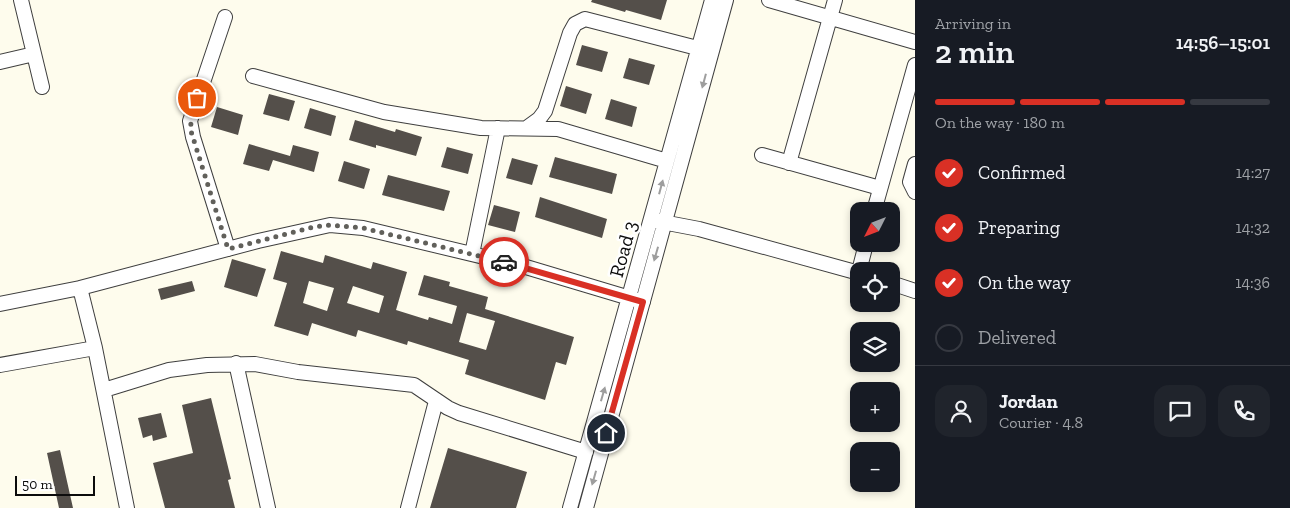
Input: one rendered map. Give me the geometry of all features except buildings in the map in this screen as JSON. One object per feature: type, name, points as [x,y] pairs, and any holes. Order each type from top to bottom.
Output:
[{"type":"street","points":[[21,0],[42,87]]},
{"type":"street","name":"Road 3","points":[[586,508],[636,300],[705,50],[712,0]]},
{"type":"street","name":"Road 3","points":[[658,221],[668,161],[705,50],[726,0]]},
{"type":"street","points":[[769,0],[915,42]]},
{"type":"street","points":[[789,163],[835,0]]},
{"type":"street","points":[[225,17],[190,122],[192,136],[228,249]]},
{"type":"street","points":[[528,128],[545,111],[550,101],[570,34],[575,24],[585,19],[705,50]]},
{"type":"street","points":[[0,62],[34,54]]},
{"type":"street","points":[[876,202],[915,65]]},
{"type":"street","points":[[253,76],[384,112],[468,126],[558,129],[668,161]]},
{"type":"street","points":[[472,254],[498,128]]},
{"type":"street","points":[[762,155],[880,188]]},
{"type":"street","points":[[915,164],[910,182],[915,192]]},
{"type":"street","points":[[658,221],[699,229],[850,271]]},
{"type":"street","points":[[0,304],[80,288],[314,227],[330,225],[363,228],[526,267],[636,300]]},
{"type":"street","points":[[900,287],[915,291]]},
{"type":"street","points":[[80,288],[104,390],[127,508]]},
{"type":"street","name":"Road 3","points":[[570,508],[586,452],[636,300]]},
{"type":"street","points":[[0,364],[95,348]]},
{"type":"street","points":[[104,390],[169,370],[236,363],[414,385],[426,391],[436,400],[459,412],[586,452]]},
{"type":"street","points":[[236,363],[268,508]]},
{"type":"street","points":[[408,508],[436,400]]},
{"type":"way so far","points":[[197,98],[190,128],[228,249],[314,227],[330,225],[363,228],[504,262]]},
{"type":"route","points":[[504,262],[643,302],[606,433]]}]
